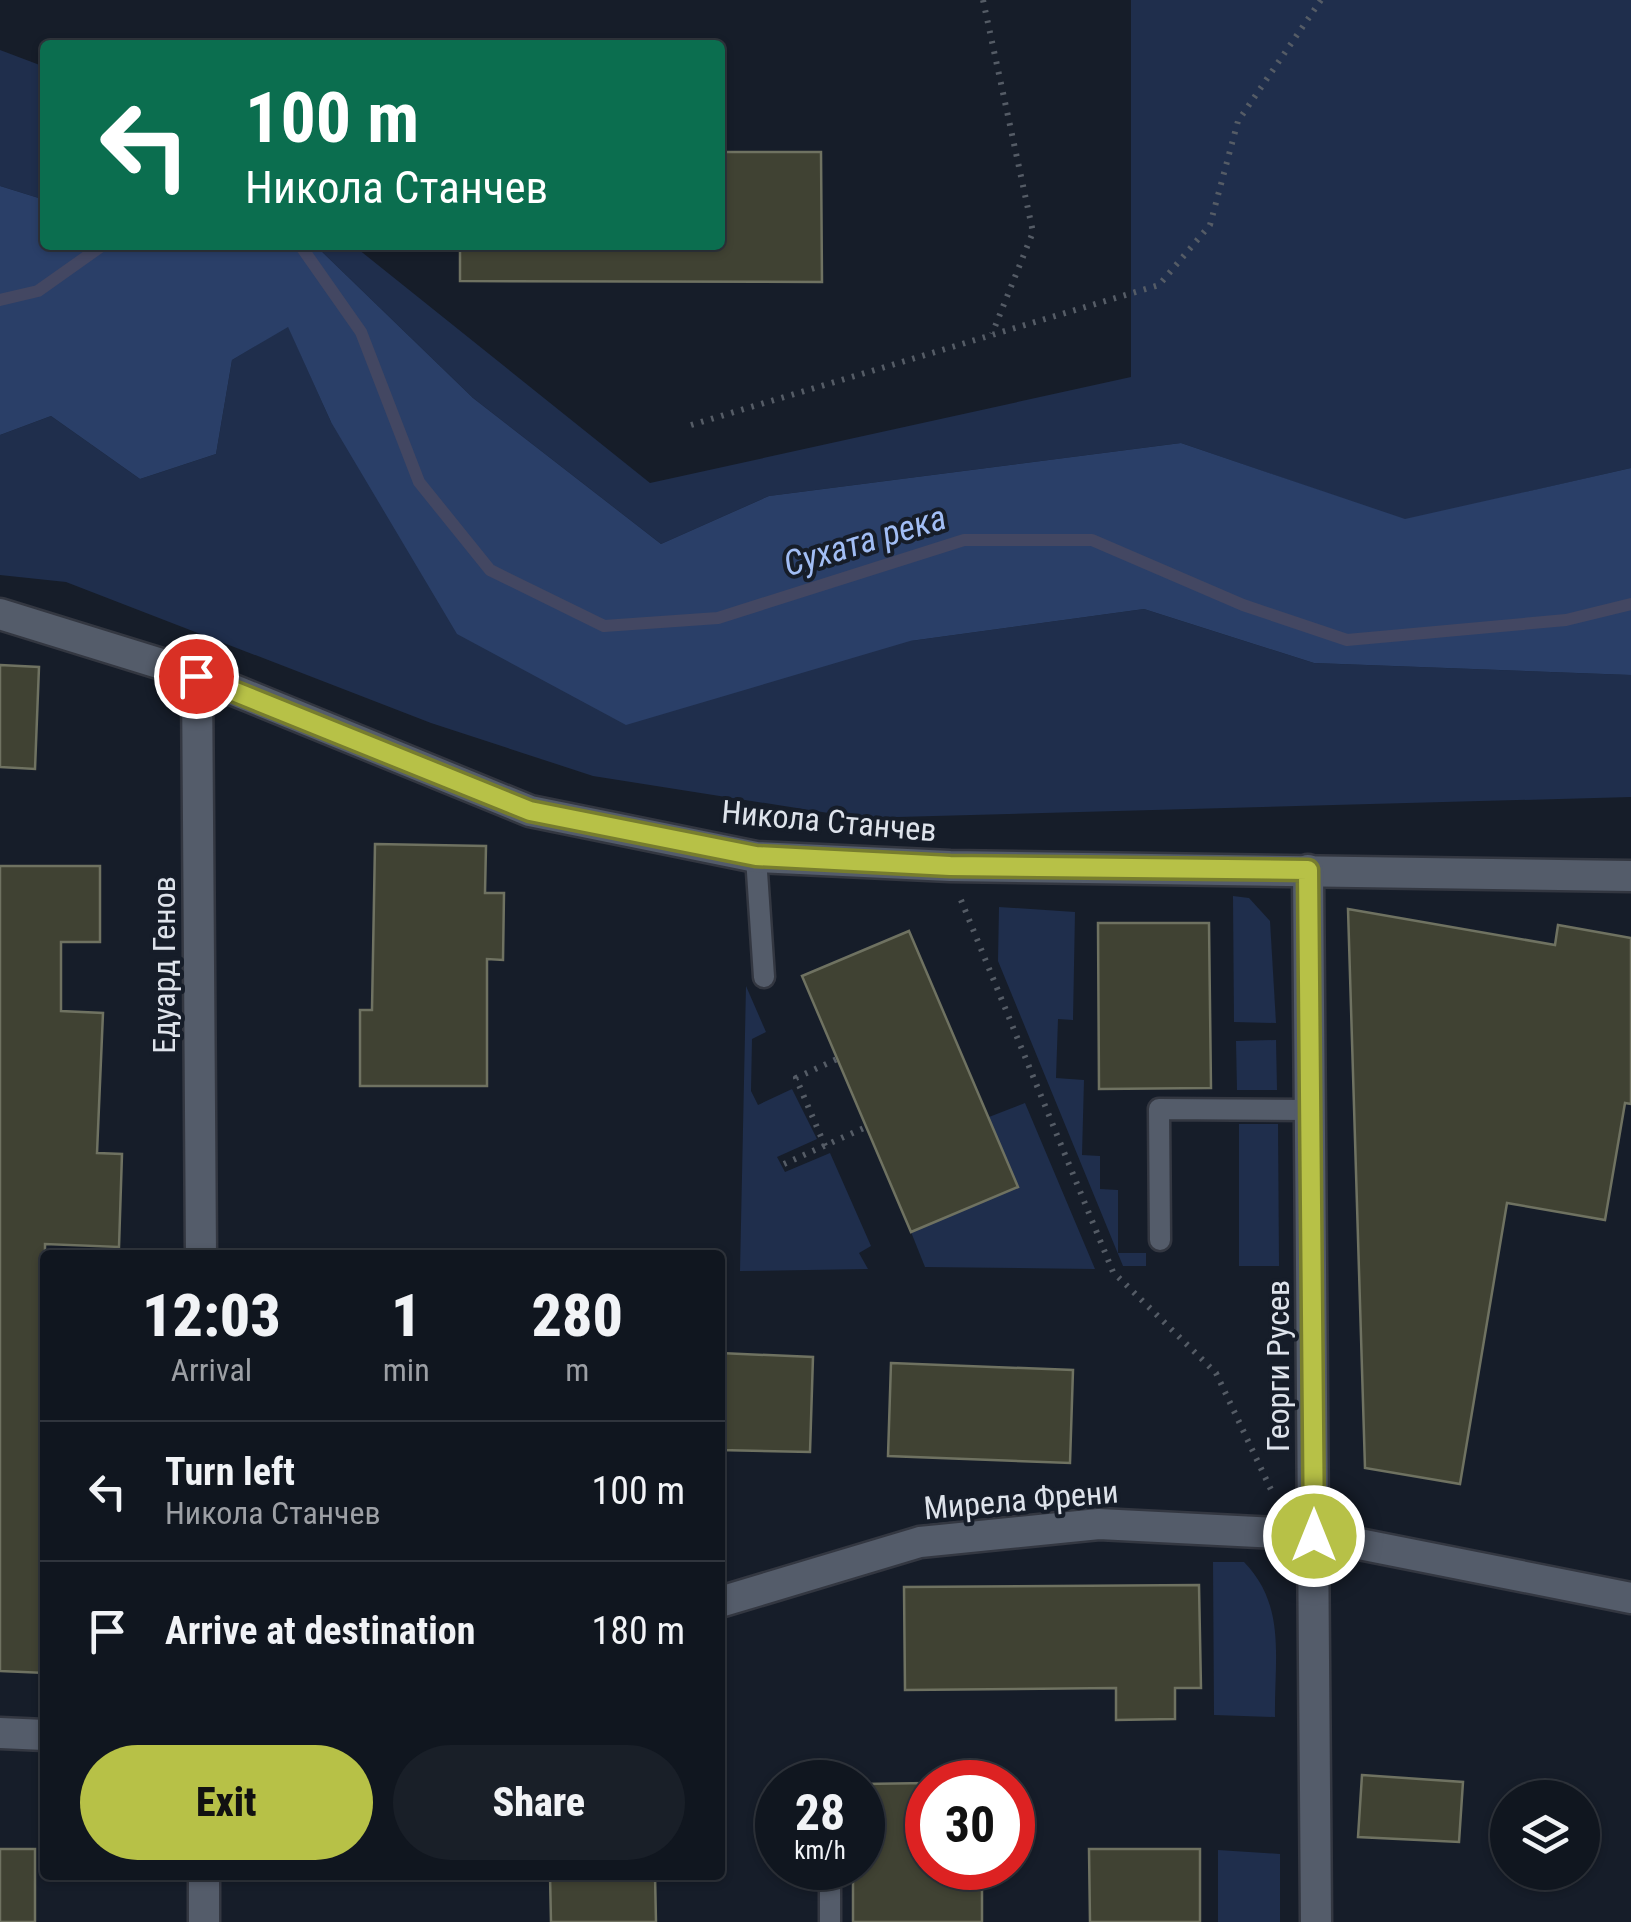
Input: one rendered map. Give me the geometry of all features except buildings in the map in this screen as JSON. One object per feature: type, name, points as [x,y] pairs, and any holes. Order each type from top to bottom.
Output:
[{"type":"street","name":"Никола Станчев","points":[[0,614],[196,676],[530,811],[756,856],[950,866],[1631,876]]},
{"type":"street","name":"Едуард Генов","points":[[196,676],[200,1250]]},
{"type":"street","name":"Георги Русев","points":[[1308,870],[1316,1922]]},
{"type":"street","name":"Мирела Френи","points":[[725,1601],[938,1540],[1099,1524],[1314,1536],[1631,1598]]},
{"type":"street","points":[[0,1732],[40,1736]]},
{"type":"street","points":[[204,1880],[204,1922]]},
{"type":"lane","points":[[756,856],[764,977]]},
{"type":"lane","points":[[1160,1240],[1159,1109],[1311,1110]]},
{"type":"lane","points":[[830,1890],[830,1922]]},
{"type":"path","points":[[984,0],[1033,232],[991,335]]},
{"type":"path","points":[[691,425],[1159,285],[1210,225],[1238,122],[1322,0]]},
{"type":"path","points":[[950,866],[1113,1272],[1216,1373],[1274,1496],[1314,1536]]},
{"type":"path","points":[[825,1146],[796,1078],[837,1059]]},
{"type":"path","points":[[784,1164],[866,1127]]},
{"type":"shaded area","points":[[1131,0],[1631,0],[1631,468],[1405,520],[1181,443],[769,496],[661,544],[473,398],[320,250],[359,250],[650,483],[1131,377]]},
{"type":"shaded area","points":[[0,50],[40,65],[40,198],[0,186]]},
{"type":"shaded area","points":[[0,186],[40,198],[40,250],[320,250],[473,398],[661,544],[769,496],[1181,443],[1405,519],[1631,468],[1631,675],[1314,663],[1144,609],[910,641],[626,725],[457,634],[331,422],[288,327],[232,360],[216,454],[140,479],[51,416],[0,435]]},
{"type":"shaded area","points":[[288,326],[331,422],[910,641],[1144,609],[1314,663],[1631,675],[1631,797],[860,818],[593,776],[431,723],[66,582],[0,575],[0,435],[51,416],[140,479],[216,454],[232,360]]},
{"type":"shaded area","points":[[1233,896],[1249,898],[1270,921],[1276,1023],[1234,1022]]},
{"type":"shaded area","points":[[999,907],[1075,912],[1073,1020],[1058,1019],[1056,1078],[1084,1080],[1082,1155],[1100,1156],[1100,1189],[1118,1190],[1118,1253],[1146,1253],[1146,1266],[1123,1266],[998,961]]},
{"type":"shaded area","points":[[746,986],[766,1032],[752,1039],[751,1091],[758,1105],[792,1089],[817,1139],[777,1157],[785,1172],[830,1153],[871,1246],[859,1253],[868,1269],[740,1271]]},
{"type":"shaded area","points":[[1276,1040],[1277,1090],[1237,1090],[1236,1041]]},
{"type":"shaded area","points":[[1025,1103],[1095,1269],[925,1267],[911,1232],[1018,1187],[989,1117]]},
{"type":"shaded area","points":[[1239,1124],[1278,1124],[1279,1266],[1239,1266]]},
{"type":"shaded area","points":[[1213,1562],[1244,1562],[1267,1597],[1275,1635],[1275,1717],[1214,1715]]},
{"type":"shaded area","points":[[1218,1850],[1280,1854],[1280,1922],[1218,1922]]},
{"type":"waterway","name":"Сухата река","points":[[0,300],[38,291],[96,250]]},
{"type":"waterway","name":"Сухата река","points":[[304,250],[361,332],[419,482],[490,570],[604,626],[718,618],[964,540],[1092,540],[1243,605],[1347,640],[1566,620],[1631,604]]},
{"type":"route","points":[[196,676],[530,811],[756,856],[950,866],[1308,870],[1314,1536]]}]
